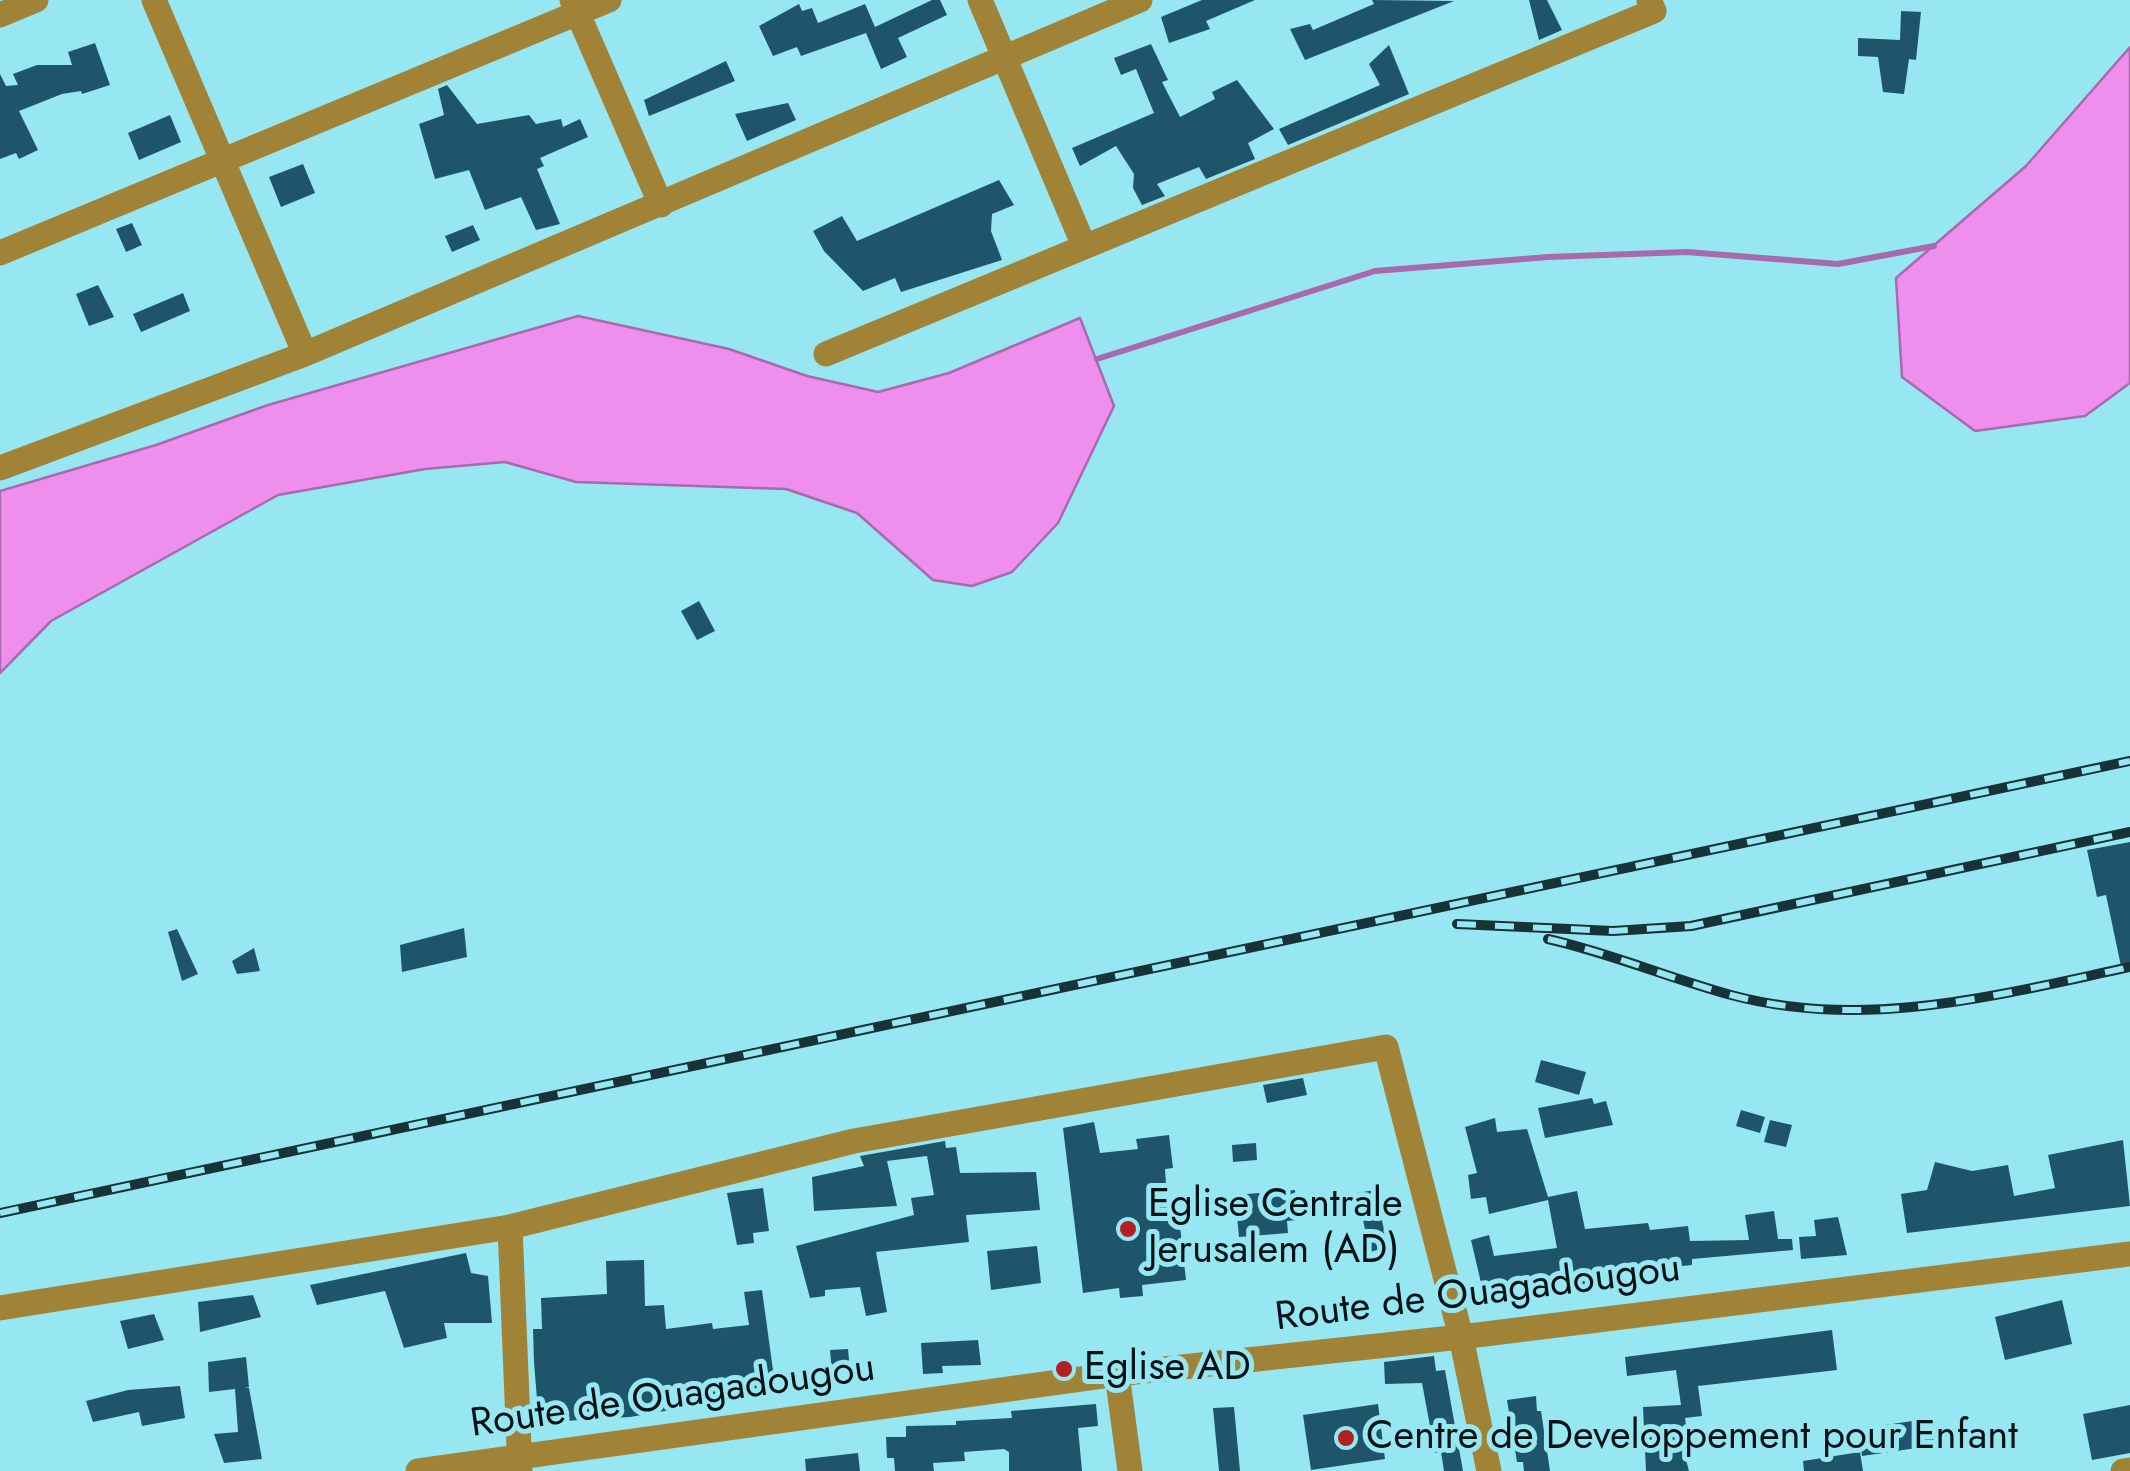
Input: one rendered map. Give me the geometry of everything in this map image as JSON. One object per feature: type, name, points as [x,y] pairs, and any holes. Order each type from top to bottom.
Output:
[{"type":"street","points":[[0,15],[36,0]]},
{"type":"street","points":[[154,0],[305,354]]},
{"type":"street","points":[[0,253],[222,161],[574,6],[608,0]]},
{"type":"street","points":[[980,0],[1084,246]]},
{"type":"street","points":[[0,468],[305,354],[1140,0]]},
{"type":"street","points":[[826,354],[1654,10],[1649,0]]},
{"type":"street","points":[[574,6],[662,205]]},
{"type":"street","points":[[0,1308],[510,1227],[854,1142],[1386,1047],[1461,1337],[1490,1471]]},
{"type":"street","points":[[510,1227],[519,1465]]},
{"type":"street","name":"Route de Ouagadougou","points":[[418,1471],[519,1465],[1117,1374],[1461,1337],[2130,1254]]},
{"type":"street","points":[[1117,1374],[1130,1471]]},
{"type":"shaded area","points":[[2130,47],[2130,383],[2085,416],[1975,431],[1902,377],[1896,278],[2026,166]]},
{"type":"shaded area","points":[[578,316],[729,349],[807,376],[878,392],[949,373],[1080,318],[1114,406],[1058,523],[1012,572],[972,586],[933,580],[857,513],[786,489],[576,482],[505,462],[425,469],[278,495],[51,621],[0,673],[0,491],[156,445],[268,405]]},
{"type":"building","points":[[932,0],[940,0],[947,15],[898,38],[907,57],[881,69],[866,33],[801,56],[797,47],[773,56],[759,26],[799,4],[802,11],[812,8],[818,23],[865,4],[875,27]]},
{"type":"building","points":[[1202,0],[1255,0],[1206,21],[1210,29],[1169,43],[1161,17]]},
{"type":"building","points":[[1372,0],[1454,1],[1305,60],[1290,29],[1310,24],[1313,30],[1374,4]]},
{"type":"building","points":[[1529,0],[1547,0],[1562,30],[1539,40]]},
{"type":"building","points":[[1901,11],[1921,12],[1916,60],[1909,59],[1904,94],[1883,92],[1878,57],[1858,56],[1858,38],[1900,40]]},
{"type":"building","points":[[95,43],[110,85],[82,94],[62,94],[19,111],[38,150],[19,159],[16,153],[0,159],[0,74],[6,86],[18,85],[13,74],[37,65],[72,65],[68,52]]},
{"type":"building","points":[[1151,44],[1168,80],[1162,82],[1180,117],[1215,99],[1212,92],[1237,80],[1274,129],[1248,143],[1255,159],[1206,179],[1199,167],[1157,184],[1165,196],[1142,205],[1133,188],[1134,174],[1116,146],[1080,166],[1072,148],[1154,113],[1136,69],[1121,75],[1114,58]]},
{"type":"building","points":[[1389,45],[1409,94],[1288,145],[1279,129],[1380,85],[1369,64]]},
{"type":"building","points":[[726,61],[735,81],[649,116],[644,100]]},
{"type":"building","points":[[447,85],[477,124],[529,115],[536,124],[561,119],[563,127],[580,119],[588,137],[540,158],[544,166],[537,169],[560,224],[536,230],[521,197],[485,210],[469,170],[435,179],[419,124],[444,115],[438,89]]},
{"type":"building","points":[[788,103],[796,120],[747,141],[735,114]]},
{"type":"building","points":[[170,115],[181,142],[139,160],[128,133]]},
{"type":"building","points":[[303,164],[315,193],[281,207],[269,177]]},
{"type":"building","points":[[999,180],[1014,205],[992,214],[991,231],[1002,260],[901,292],[895,278],[863,291],[824,251],[813,231],[842,216],[857,241]]},
{"type":"building","points":[[132,223],[142,245],[126,252],[116,229]]},
{"type":"building","points":[[473,225],[480,240],[452,252],[445,236]]},
{"type":"building","points":[[98,285],[114,317],[89,326],[76,294]]},
{"type":"building","points":[[183,293],[190,311],[141,332],[133,314]]},
{"type":"building","points":[[699,601],[715,631],[697,640],[681,611]]},
{"type":"building","points":[[2130,842],[2130,970],[2122,971],[2106,895],[2097,897],[2087,850]]},
{"type":"building","points":[[464,928],[467,957],[402,972],[400,945]]},
{"type":"building","points":[[177,929],[198,974],[182,981],[168,932]]},
{"type":"building","points":[[254,948],[260,971],[237,974],[232,961]]},
{"type":"building","points":[[1541,1060],[1586,1072],[1579,1095],[1535,1082]]},
{"type":"building","points":[[1303,1078],[1307,1095],[1267,1103],[1263,1085]]},
{"type":"building","points":[[1592,1098],[1594,1104],[1606,1101],[1613,1125],[1545,1138],[1538,1108]]},
{"type":"building","points":[[1741,1110],[1765,1117],[1760,1133],[1736,1126]]},
{"type":"building","points":[[1495,1118],[1497,1132],[1527,1129],[1548,1197],[1577,1191],[1585,1229],[1648,1223],[1650,1230],[1688,1226],[1690,1241],[1749,1240],[1745,1215],[1774,1211],[1778,1239],[1792,1239],[1793,1250],[1692,1259],[1692,1265],[1592,1275],[1593,1284],[1565,1286],[1564,1278],[1500,1287],[1502,1296],[1485,1300],[1471,1240],[1489,1235],[1494,1256],[1557,1248],[1548,1200],[1489,1214],[1486,1197],[1471,1199],[1468,1175],[1477,1173],[1465,1127]]},
{"type":"building","points":[[1770,1120],[1792,1125],[1786,1147],[1764,1142]]},
{"type":"building","name":"Eglise Centrale Jerusalem (AD)","points":[[1094,1122],[1100,1153],[1138,1149],[1136,1139],[1169,1135],[1173,1168],[1165,1169],[1167,1200],[1177,1199],[1186,1280],[1142,1285],[1143,1296],[1120,1298],[1119,1288],[1083,1293],[1063,1128]]},
{"type":"building","points":[[2123,1140],[2130,1206],[1907,1233],[1901,1194],[1927,1190],[1935,1162],[1972,1171],[2008,1165],[2014,1196],[2055,1188],[2048,1155]]},
{"type":"building","points":[[945,1141],[946,1148],[956,1147],[960,1173],[1036,1172],[1040,1210],[966,1215],[969,1242],[876,1252],[887,1312],[866,1316],[860,1287],[825,1290],[825,1296],[810,1298],[796,1246],[914,1215],[911,1198],[934,1195],[927,1156],[887,1161],[897,1206],[814,1211],[812,1177],[864,1166],[860,1156]]},
{"type":"building","points":[[1256,1143],[1257,1160],[1233,1162],[1232,1145]]},
{"type":"building","points":[[763,1188],[769,1231],[753,1233],[754,1243],[737,1245],[727,1193]]},
{"type":"building","points":[[1295,1190],[1298,1220],[1287,1221],[1288,1233],[1239,1237],[1235,1195]]},
{"type":"building","points":[[1375,1190],[1388,1247],[1370,1252],[1357,1193]]},
{"type":"building","points":[[1838,1217],[1847,1255],[1801,1259],[1799,1237],[1816,1236],[1814,1220]]},
{"type":"building","points":[[1037,1246],[1041,1283],[991,1290],[987,1251]]},
{"type":"building","points":[[466,1253],[471,1273],[488,1276],[492,1323],[444,1323],[447,1338],[404,1348],[385,1291],[317,1305],[310,1285]]},
{"type":"building","points":[[644,1260],[645,1306],[664,1305],[666,1329],[712,1323],[713,1329],[749,1325],[744,1292],[762,1290],[776,1392],[630,1417],[549,1422],[549,1412],[538,1412],[534,1362],[533,1329],[542,1329],[541,1298],[607,1294],[606,1261]]},
{"type":"building","points":[[253,1295],[261,1317],[200,1332],[198,1302]]},
{"type":"building","points":[[2062,1300],[2072,1344],[2005,1360],[1995,1317]]},
{"type":"building","points":[[154,1314],[164,1340],[128,1349],[120,1321]]},
{"type":"building","points":[[1832,1330],[1837,1370],[1698,1386],[1702,1416],[1685,1418],[1689,1448],[1683,1449],[1689,1471],[1646,1471],[1643,1407],[1681,1405],[1676,1370],[1627,1376],[1625,1357]]},
{"type":"building","points":[[978,1340],[981,1365],[942,1366],[943,1373],[923,1374],[921,1343]]},
{"type":"building","points":[[848,1349],[850,1371],[832,1372],[830,1350]]},
{"type":"building","points":[[1434,1356],[1436,1371],[1445,1370],[1463,1471],[1444,1471],[1441,1452],[1435,1453],[1422,1383],[1385,1384],[1384,1362]]},
{"type":"building","points":[[246,1357],[249,1387],[245,1388],[249,1388],[262,1459],[224,1463],[214,1434],[238,1432],[235,1389],[209,1392],[208,1362]]},
{"type":"building","points":[[180,1386],[185,1418],[142,1426],[139,1412],[93,1422],[86,1401],[128,1390]]},
{"type":"building","points":[[1536,1396],[1550,1471],[1524,1471],[1523,1462],[1517,1462],[1507,1400]]},
{"type":"building","points":[[1096,1404],[1098,1426],[1078,1428],[1082,1471],[1009,1471],[1009,1452],[1004,1449],[964,1452],[965,1461],[933,1463],[934,1471],[895,1471],[894,1458],[887,1458],[886,1437],[906,1437],[906,1426],[956,1425],[956,1421],[1012,1418],[1011,1411]]},
{"type":"building","name":"Centre de Developpement pour Enfant","points":[[1378,1404],[1385,1459],[1311,1470],[1303,1415]]},
{"type":"building","points":[[2130,1405],[2130,1453],[2092,1460],[2083,1414]]},
{"type":"building","points":[[1234,1407],[1240,1471],[1219,1471],[1213,1408]]},
{"type":"building","points":[[1933,1418],[1937,1445],[1862,1456],[1858,1429]]},
{"type":"building","points":[[1860,1452],[1863,1471],[1804,1471],[1803,1461]]},
{"type":"building","points":[[858,1453],[860,1471],[806,1471],[805,1459]]},
{"type":"waterway","points":[[1097,359],[1375,271],[1548,257],[1687,252],[1838,264],[1934,246]]},
{"type":"railway","points":[[0,1213],[2130,761]]},
{"type":"railway","points":[[1457,924],[1613,931],[1691,926],[2130,832]]},
{"type":"railway","points":[[1548,939],[1731,995],[1831,1010],[1981,998],[2130,967]]},
{"type":"place","name":"Eglise Centrale Jerusalem (AD)","points":[[1128,1229]]},
{"type":"place","name":"Eglise AD","points":[[1064,1369]]},
{"type":"place","name":"Centre de Developpement pour Enfant","points":[[1346,1438]]}]
